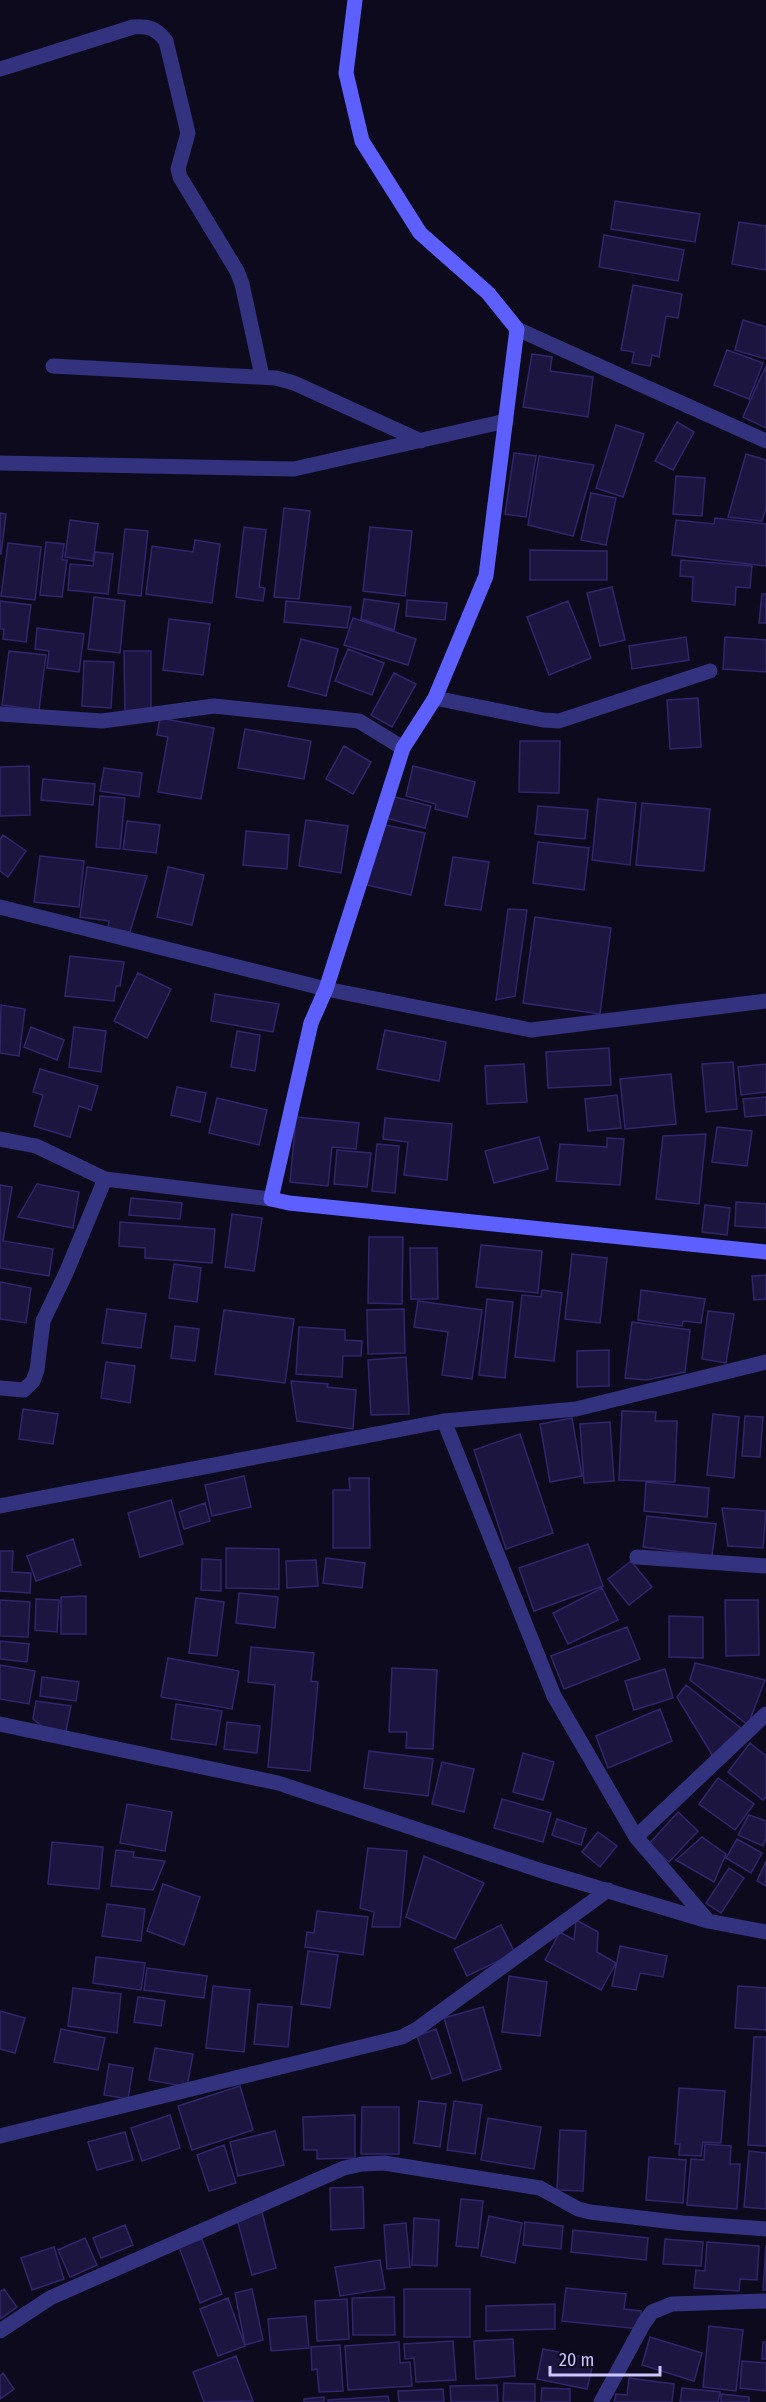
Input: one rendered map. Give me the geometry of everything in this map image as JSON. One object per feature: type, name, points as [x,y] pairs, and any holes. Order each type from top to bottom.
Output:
[{"type":"main road","points":[[355,0],[346,73],[362,141],[420,233],[488,293],[517,329],[486,576],[435,698],[403,748],[326,989],[311,1023],[271,1198],[289,1203],[766,1252]]},
{"type":"street","points":[[0,69],[133,27],[145,26],[161,34],[166,41],[188,133],[178,169],[180,177],[237,270],[262,376]]},
{"type":"street","points":[[517,329],[766,441]]},
{"type":"street","points":[[53,366],[262,376],[294,383],[421,441]]},
{"type":"street","points":[[0,463],[285,470],[506,422]]},
{"type":"street","points":[[435,698],[543,720],[560,721],[710,671]]},
{"type":"street","points":[[0,714],[102,721],[214,706],[359,721],[403,748]]},
{"type":"street","points":[[0,907],[326,989],[531,1030],[766,1001]]},
{"type":"street","points":[[0,1139],[36,1146],[105,1179],[271,1198]]},
{"type":"street","points":[[0,1388],[24,1390],[33,1381],[43,1321],[66,1273],[105,1179]]},
{"type":"street","points":[[0,1506],[444,1421],[576,1408],[766,1362]]},
{"type":"street","points":[[444,1421],[547,1681],[636,1837],[708,1921]]},
{"type":"street","points":[[637,1557],[766,1566]]},
{"type":"street","points":[[636,1837],[766,1714]]},
{"type":"street","points":[[0,1724],[278,1783],[708,1921],[766,1932]]},
{"type":"street","points":[[0,2136],[402,2037],[417,2029],[608,1890]]},
{"type":"street","points":[[0,2331],[50,2298],[344,2168],[362,2164],[384,2163],[540,2188],[578,2209],[590,2212],[683,2223],[766,2229]]},
{"type":"street","points":[[601,2402],[652,2312],[672,2304],[766,2301]]},
{"type":"building","points":[[615,201],[700,214],[695,242],[611,229]]},
{"type":"building","points":[[739,222],[766,226],[766,270],[732,264]]},
{"type":"building","points":[[604,235],[684,250],[678,281],[599,267]]},
{"type":"building","points":[[633,285],[682,294],[678,318],[666,316],[659,357],[652,355],[650,366],[632,363],[634,352],[621,350]]},
{"type":"building","points":[[743,320],[766,327],[766,359],[735,350]]},
{"type":"building","points":[[727,350],[763,363],[749,399],[714,385]]},
{"type":"building","points":[[532,354],[552,357],[550,371],[593,377],[588,417],[523,407]]},
{"type":"building","points":[[766,366],[766,428],[743,417]]},
{"type":"building","points":[[677,422],[694,432],[673,470],[655,461]]},
{"type":"building","points":[[616,425],[644,434],[623,497],[596,488]]},
{"type":"building","points":[[514,453],[536,456],[526,517],[505,514]]},
{"type":"building","points":[[746,454],[766,460],[766,508],[762,521],[728,517]]},
{"type":"building","points":[[539,456],[594,465],[573,536],[528,525]]},
{"type":"building","points":[[676,476],[705,478],[702,516],[673,514]]},
{"type":"building","points":[[591,493],[616,498],[606,545],[581,540]]},
{"type":"building","points":[[284,508],[310,511],[299,599],[274,597]]},
{"type":"building","points":[[0,513],[6,514],[1,554],[0,554]]},
{"type":"building","points":[[715,518],[766,524],[766,566],[672,555],[676,520],[714,524]]},
{"type":"building","points":[[70,520],[98,524],[93,561],[65,557]]},
{"type":"building","points":[[244,527],[266,530],[259,587],[265,588],[263,601],[236,597]]},
{"type":"building","points":[[370,527],[412,531],[405,596],[363,591]]},
{"type":"building","points":[[125,529],[148,531],[141,596],[118,593]]},
{"type":"building","points":[[195,540],[220,544],[212,603],[146,594],[152,546],[193,552]]},
{"type":"building","points":[[46,542],[64,544],[62,560],[67,560],[62,597],[40,595]]},
{"type":"building","points":[[8,543],[41,547],[35,600],[1,596]]},
{"type":"building","points":[[530,550],[607,551],[607,580],[530,580]]},
{"type":"building","points":[[95,552],[113,554],[108,594],[68,590],[70,564],[93,566]]},
{"type":"building","points":[[681,560],[752,566],[750,588],[736,587],[735,605],[692,601],[693,577],[680,576]]},
{"type":"building","points":[[612,587],[625,640],[600,646],[587,593]]},
{"type":"building","points":[[762,594],[766,594],[766,623],[759,623]]},
{"type":"building","points":[[94,597],[125,601],[120,653],[88,649]]},
{"type":"building","points":[[364,599],[399,604],[394,630],[361,619]]},
{"type":"building","points":[[407,600],[447,603],[445,620],[406,616]]},
{"type":"building","points":[[0,601],[31,605],[26,642],[3,639],[4,629],[0,629]]},
{"type":"building","points":[[286,601],[351,607],[347,628],[284,622]]},
{"type":"building","points":[[568,601],[591,658],[549,675],[527,617]]},
{"type":"building","points":[[353,618],[416,639],[408,665],[344,645]]},
{"type":"building","points":[[169,619],[210,624],[203,675],[163,670]]},
{"type":"building","points":[[37,628],[84,634],[79,672],[47,668],[49,651],[35,649]]},
{"type":"building","points":[[686,637],[689,660],[632,669],[629,646]]},
{"type":"building","points":[[725,637],[766,640],[766,672],[723,669]]},
{"type":"building","points":[[301,639],[338,649],[326,696],[288,686]]},
{"type":"building","points":[[348,649],[384,663],[372,695],[335,681]]},
{"type":"building","points":[[9,651],[46,655],[39,710],[2,705]]},
{"type":"building","points":[[124,651],[151,651],[151,711],[125,712]]},
{"type":"building","points":[[84,661],[114,662],[111,708],[82,706]]},
{"type":"building","points":[[394,673],[416,684],[392,727],[371,715]]},
{"type":"building","points":[[698,698],[701,747],[670,749],[667,700]]},
{"type":"building","points":[[160,718],[214,728],[201,799],[158,792],[168,737],[157,735]]},
{"type":"building","points":[[245,729],[311,741],[304,779],[238,768]]},
{"type":"building","points":[[520,741],[560,741],[559,793],[519,792]]},
{"type":"building","points":[[344,746],[371,762],[353,794],[326,779]]},
{"type":"building","points":[[29,766],[30,815],[0,816],[0,767]]},
{"type":"building","points":[[413,766],[475,782],[467,817],[435,809],[436,804],[406,796]]},
{"type":"building","points":[[104,768],[142,773],[139,797],[100,791]]},
{"type":"building","points":[[43,779],[95,784],[93,805],[41,800]]},
{"type":"building","points":[[100,796],[125,798],[120,849],[96,847]]},
{"type":"building","points":[[391,796],[431,806],[425,828],[385,818]]},
{"type":"building","points":[[598,799],[636,803],[630,865],[592,860]]},
{"type":"building","points":[[642,803],[710,809],[704,871],[636,865]]},
{"type":"building","points":[[538,806],[588,810],[585,839],[535,834]]},
{"type":"building","points":[[306,820],[348,826],[341,873],[299,866]]},
{"type":"building","points":[[127,821],[160,825],[156,853],[123,849]]},
{"type":"building","points":[[385,825],[425,833],[411,895],[367,885]]},
{"type":"building","points":[[246,831],[289,835],[287,869],[243,865]]},
{"type":"building","points":[[3,835],[26,851],[8,877],[0,871],[0,840]]},
{"type":"building","points":[[538,842],[589,848],[584,890],[533,883]]},
{"type":"building","points":[[40,856],[84,861],[79,907],[34,902]]},
{"type":"building","points":[[453,857],[489,862],[481,910],[445,905]]},
{"type":"building","points":[[87,867],[147,876],[130,932],[108,928],[109,921],[80,917]]},
{"type":"building","points":[[168,867],[204,875],[192,925],[157,917]]},
{"type":"building","points":[[508,909],[527,910],[515,996],[496,1000]]},
{"type":"building","points":[[535,917],[611,928],[600,1014],[523,1003]]},
{"type":"building","points":[[70,956],[124,962],[120,986],[116,986],[114,1001],[65,996]]},
{"type":"building","points":[[138,973],[171,989],[147,1038],[114,1021]]},
{"type":"building","points":[[215,994],[279,1004],[273,1032],[211,1021]]},
{"type":"building","points":[[1,1005],[25,1009],[19,1056],[0,1053]]},
{"type":"building","points":[[31,1027],[64,1040],[57,1060],[24,1047]]},
{"type":"building","points":[[74,1027],[106,1031],[101,1072],[69,1067]]},
{"type":"building","points":[[385,1030],[446,1042],[439,1081],[377,1069]]},
{"type":"building","points":[[237,1031],[260,1035],[255,1071],[231,1067]]},
{"type":"building","points":[[609,1048],[611,1085],[548,1088],[546,1052]]},
{"type":"building","points":[[733,1062],[737,1109],[706,1112],[702,1064]]},
{"type":"building","points":[[524,1064],[527,1102],[487,1104],[485,1066]]},
{"type":"building","points":[[766,1064],[766,1092],[741,1095],[738,1067]]},
{"type":"building","points":[[40,1069],[98,1086],[91,1110],[79,1106],[70,1137],[34,1126],[43,1095],[33,1092]]},
{"type":"building","points":[[671,1074],[676,1124],[625,1129],[620,1079]]},
{"type":"building","points":[[177,1087],[206,1093],[200,1122],[171,1115]]},
{"type":"building","points":[[617,1095],[621,1128],[588,1131],[585,1099]]},
{"type":"building","points":[[766,1097],[766,1115],[745,1117],[743,1099]]},
{"type":"building","points":[[217,1098],[267,1110],[259,1145],[209,1133]]},
{"type":"building","points":[[296,1117],[359,1123],[356,1149],[332,1147],[328,1186],[290,1182]]},
{"type":"building","points":[[385,1118],[452,1124],[447,1180],[404,1175],[408,1142],[383,1139]]},
{"type":"building","points":[[717,1127],[752,1131],[747,1166],[712,1162]]},
{"type":"building","points":[[706,1134],[699,1204],[656,1199],[663,1136]]},
{"type":"building","points":[[539,1137],[548,1169],[494,1183],[485,1151]]},
{"type":"building","points":[[607,1138],[624,1139],[620,1185],[556,1181],[560,1144],[607,1147]]},
{"type":"building","points":[[377,1144],[399,1146],[395,1193],[372,1191]]},
{"type":"building","points":[[337,1150],[371,1153],[367,1187],[334,1184]]},
{"type":"building","points":[[37,1184],[79,1192],[73,1228],[18,1217]]},
{"type":"building","points":[[0,1185],[12,1187],[3,1241],[53,1249],[49,1276],[0,1268]]},
{"type":"building","points":[[131,1198],[182,1203],[180,1219],[129,1215]]},
{"type":"building","points":[[736,1202],[766,1204],[766,1228],[735,1226]]},
{"type":"building","points":[[705,1205],[730,1208],[727,1235],[702,1232]]},
{"type":"building","points":[[232,1214],[262,1218],[254,1271],[225,1267]]},
{"type":"building","points":[[120,1222],[215,1229],[212,1263],[145,1258],[145,1248],[119,1246]]},
{"type":"building","points":[[369,1237],[403,1237],[402,1304],[368,1303]]},
{"type":"building","points":[[481,1245],[542,1251],[538,1293],[476,1287]]},
{"type":"building","points":[[410,1248],[437,1248],[438,1299],[411,1299]]},
{"type":"building","points":[[572,1254],[607,1258],[600,1323],[565,1319]]},
{"type":"building","points":[[174,1264],[201,1268],[197,1302],[169,1298]]},
{"type":"building","points":[[766,1275],[766,1299],[754,1300],[752,1276]]},
{"type":"building","points":[[0,1282],[31,1288],[26,1323],[0,1319]]},
{"type":"building","points":[[542,1290],[562,1293],[554,1361],[515,1357],[522,1295],[541,1297]]},
{"type":"building","points":[[641,1290],[705,1299],[701,1323],[683,1321],[682,1326],[638,1320]]},
{"type":"building","points":[[487,1299],[513,1302],[505,1378],[479,1375]]},
{"type":"building","points":[[418,1301],[482,1310],[472,1379],[442,1375],[448,1332],[414,1327]]},
{"type":"building","points":[[107,1309],[146,1314],[141,1348],[102,1343]]},
{"type":"building","points":[[404,1309],[405,1353],[368,1354],[367,1310]]},
{"type":"building","points":[[224,1310],[294,1319],[285,1383],[215,1374]]},
{"type":"building","points":[[708,1311],[734,1314],[726,1363],[702,1359]]},
{"type":"building","points":[[632,1322],[690,1330],[685,1372],[646,1380],[625,1378]]},
{"type":"building","points":[[175,1326],[199,1329],[195,1361],[171,1358]]},
{"type":"building","points":[[299,1327],[345,1330],[345,1340],[362,1341],[361,1356],[343,1356],[342,1377],[296,1374]]},
{"type":"building","points":[[609,1350],[609,1386],[577,1387],[577,1351]]},
{"type":"building","points":[[406,1357],[409,1414],[371,1415],[368,1360]]},
{"type":"building","points":[[106,1362],[135,1366],[130,1403],[101,1398]]},
{"type":"building","points":[[291,1381],[328,1384],[327,1387],[356,1390],[353,1429],[297,1421]]},
{"type":"building","points":[[23,1409],[58,1414],[53,1444],[19,1439]]},
{"type":"building","points":[[622,1411],[656,1412],[655,1421],[677,1421],[675,1482],[619,1480]]},
{"type":"building","points":[[713,1414],[739,1417],[734,1478],[707,1475]]},
{"type":"building","points":[[745,1416],[763,1417],[760,1457],[742,1456]]},
{"type":"building","points":[[572,1418],[582,1476],[550,1482],[540,1424]]},
{"type":"building","points":[[610,1422],[614,1481],[584,1483],[580,1424]]},
{"type":"building","points":[[520,1434],[553,1533],[506,1549],[474,1450]]},
{"type":"building","points":[[244,1476],[251,1507],[212,1516],[205,1485]]},
{"type":"building","points":[[349,1478],[369,1478],[370,1548],[333,1548],[333,1490],[350,1490]]},
{"type":"building","points":[[646,1482],[709,1488],[707,1517],[644,1511]]},
{"type":"building","points":[[171,1500],[183,1544],[140,1557],[128,1513]]},
{"type":"building","points":[[205,1503],[210,1521],[184,1529],[179,1512]]},
{"type":"building","points":[[722,1508],[766,1511],[763,1548],[728,1546]]},
{"type":"building","points":[[647,1516],[716,1524],[712,1556],[643,1547]]},
{"type":"building","points":[[73,1539],[81,1565],[36,1581],[27,1556]]},
{"type":"building","points":[[588,1544],[603,1586],[534,1611],[519,1568]]},
{"type":"building","points":[[226,1548],[279,1549],[279,1589],[226,1588]]},
{"type":"building","points":[[0,1551],[13,1551],[12,1572],[31,1573],[30,1593],[0,1591]]},
{"type":"building","points":[[326,1558],[365,1563],[362,1588],[323,1583]]},
{"type":"building","points":[[202,1559],[221,1560],[221,1591],[201,1590]]},
{"type":"building","points":[[316,1560],[318,1586],[287,1588],[286,1561]]},
{"type":"building","points":[[631,1561],[652,1587],[629,1605],[608,1579]]},
{"type":"building","points":[[602,1588],[618,1620],[568,1644],[553,1613]]},
{"type":"building","points":[[239,1593],[278,1597],[275,1628],[236,1623]]},
{"type":"building","points":[[86,1596],[86,1634],[61,1634],[61,1597]]},
{"type":"building","points":[[196,1598],[224,1602],[217,1656],[189,1653]]},
{"type":"building","points":[[36,1599],[59,1600],[57,1632],[35,1630]]},
{"type":"building","points":[[0,1600],[30,1602],[28,1637],[0,1636]]},
{"type":"building","points":[[725,1600],[758,1600],[759,1655],[726,1656]]},
{"type":"building","points":[[669,1616],[703,1617],[703,1658],[669,1657]]},
{"type":"building","points":[[627,1627],[640,1659],[564,1689],[551,1656]]},
{"type":"building","points":[[0,1641],[29,1644],[27,1662],[0,1659]]},
{"type":"building","points":[[251,1647],[314,1653],[311,1681],[318,1682],[310,1771],[268,1767],[275,1685],[248,1682]]},
{"type":"building","points":[[168,1658],[239,1671],[232,1709],[161,1697]]},
{"type":"building","points":[[695,1663],[765,1680],[748,1725],[690,1680]]},
{"type":"building","points":[[0,1665],[35,1671],[29,1704],[0,1699]]},
{"type":"building","points":[[392,1668],[437,1670],[433,1749],[406,1748],[407,1732],[389,1732]]},
{"type":"building","points":[[665,1669],[673,1698],[634,1710],[625,1681]]},
{"type":"building","points":[[42,1677],[79,1682],[76,1701],[40,1696]]},
{"type":"building","points":[[686,1685],[742,1729],[714,1758],[677,1697]]},
{"type":"building","points":[[36,1701],[71,1706],[66,1731],[44,1728],[33,1719]]},
{"type":"building","points":[[176,1704],[222,1711],[216,1745],[171,1739]]},
{"type":"building","points":[[660,1709],[672,1741],[608,1768],[596,1736]]},
{"type":"building","points":[[227,1722],[260,1726],[257,1753],[224,1749]]},
{"type":"building","points":[[750,1743],[766,1756],[766,1797],[763,1800],[728,1772]]},
{"type":"building","points":[[369,1751],[433,1759],[428,1796],[364,1788]]},
{"type":"building","points":[[523,1753],[554,1762],[543,1800],[513,1792]]},
{"type":"building","points":[[442,1762],[474,1769],[464,1812],[432,1804]]},
{"type":"building","points":[[718,1778],[754,1804],[735,1830],[699,1804]]},
{"type":"building","points":[[502,1799],[551,1813],[543,1842],[494,1828]]},
{"type":"building","points":[[127,1804],[172,1812],[165,1851],[120,1843]]},
{"type":"building","points":[[678,1812],[698,1831],[669,1862],[649,1844]]},
{"type":"building","points":[[749,1815],[766,1821],[766,1838],[763,1846],[738,1835]]},
{"type":"building","points":[[557,1819],[586,1829],[581,1845],[552,1835]]},
{"type":"building","points":[[598,1832],[617,1846],[600,1867],[582,1852]]},
{"type":"building","points":[[702,1837],[726,1854],[714,1882],[676,1860]]},
{"type":"building","points":[[737,1839],[762,1853],[751,1873],[726,1858]]},
{"type":"building","points":[[52,1842],[103,1847],[99,1889],[48,1884]]},
{"type":"building","points":[[368,1848],[407,1851],[400,1927],[372,1927],[374,1912],[360,1908]]},
{"type":"building","points":[[116,1850],[134,1852],[133,1857],[165,1861],[153,1890],[111,1886]]},
{"type":"building","points":[[424,1856],[484,1883],[455,1939],[406,1917]]},
{"type":"building","points":[[766,1861],[766,1886],[757,1881]]},
{"type":"building","points":[[729,1868],[744,1878],[721,1913],[706,1903]]},
{"type":"building","points":[[163,1884],[200,1897],[184,1945],[147,1931]]},
{"type":"building","points":[[107,1904],[145,1909],[141,1941],[102,1936]]},
{"type":"building","points":[[317,1911],[368,1917],[363,1955],[305,1947],[307,1932],[314,1933]]},
{"type":"building","points":[[576,1920],[598,1932],[597,1952],[616,1963],[601,1990],[545,1960],[560,1932],[574,1940]]},
{"type":"building","points":[[501,1925],[515,1953],[467,1976],[454,1949]]},
{"type":"building","points":[[620,1946],[667,1956],[663,1977],[640,1973],[636,1990],[612,1986]]},
{"type":"building","points":[[308,1951],[338,1955],[330,2008],[301,2004]]},
{"type":"building","points":[[96,1957],[145,1963],[141,1990],[93,1983]]},
{"type":"building","points":[[147,1968],[207,1976],[204,1998],[144,1990]]},
{"type":"building","points":[[509,1976],[547,1982],[540,2036],[502,2032]]},
{"type":"building","points":[[213,1986],[250,1990],[244,2052],[206,2048]]},
{"type":"building","points":[[738,1986],[766,1988],[766,2030],[735,2028]]},
{"type":"building","points":[[73,1988],[121,1994],[117,2033],[68,2026]]},
{"type":"building","points":[[138,1997],[165,2001],[161,2026],[134,2022]]},
{"type":"building","points":[[258,2004],[292,2007],[288,2047],[254,2044]]},
{"type":"building","points":[[483,2007],[501,2069],[463,2081],[444,2018]]},
{"type":"building","points":[[0,2011],[25,2018],[15,2053],[0,2049]]},
{"type":"building","points":[[61,2029],[105,2038],[98,2070],[54,2062]]},
{"type":"building","points":[[436,2029],[451,2073],[432,2079],[417,2036]]},
{"type":"building","points":[[754,2037],[766,2037],[766,2146],[748,2145]]},
{"type":"building","points":[[155,2048],[193,2054],[187,2087],[149,2080]]},
{"type":"building","points":[[109,2064],[133,2068],[128,2099],[104,2095]]},
{"type":"building","points":[[240,2086],[253,2130],[192,2150],[178,2106]]},
{"type":"building","points":[[679,2088],[725,2091],[721,2143],[703,2142],[701,2156],[679,2155],[680,2144],[675,2144]]},
{"type":"building","points":[[419,2101],[446,2104],[440,2147],[414,2143]]},
{"type":"building","points":[[454,2101],[482,2105],[475,2154],[447,2150]]},
{"type":"building","points":[[362,2107],[399,2107],[399,2154],[361,2154]]},
{"type":"building","points":[[170,2115],[180,2148],[142,2161],[131,2128]]},
{"type":"building","points":[[355,2115],[355,2158],[317,2159],[317,2150],[304,2150],[303,2117]]},
{"type":"building","points":[[488,2118],[541,2127],[534,2169],[481,2160]]},
{"type":"building","points":[[560,2130],[586,2131],[583,2191],[557,2190]]},
{"type":"building","points":[[275,2131],[284,2165],[238,2176],[230,2142]]},
{"type":"building","points":[[125,2132],[133,2160],[97,2170],[88,2142]]},
{"type":"building","points":[[705,2144],[731,2146],[730,2164],[740,2164],[737,2209],[687,2205],[691,2159],[704,2160]]},
{"type":"building","points":[[224,2145],[236,2183],[209,2191],[197,2155]]},
{"type":"building","points":[[749,2151],[766,2153],[766,2209],[744,2207]]},
{"type":"building","points":[[649,2157],[686,2160],[683,2203],[646,2200]]},
{"type":"building","points":[[363,2187],[364,2228],[331,2230],[330,2188]]},
{"type":"building","points":[[461,2199],[483,2201],[478,2248],[456,2246]]},
{"type":"building","points":[[262,2212],[276,2268],[252,2275],[237,2219]]},
{"type":"building","points":[[489,2216],[522,2223],[515,2263],[481,2256]]},
{"type":"building","points":[[414,2218],[439,2220],[437,2266],[412,2265]]},
{"type":"building","points":[[525,2222],[563,2226],[561,2249],[523,2245]]},
{"type":"building","points":[[406,2223],[410,2267],[387,2269],[384,2225]]},
{"type":"building","points":[[125,2225],[133,2245],[101,2258],[93,2238]]},
{"type":"building","points":[[573,2230],[648,2238],[646,2260],[571,2252]]},
{"type":"building","points":[[85,2238],[97,2265],[70,2277],[58,2250]]},
{"type":"building","points":[[202,2239],[222,2294],[200,2303],[179,2247]]},
{"type":"building","points":[[665,2239],[703,2242],[701,2266],[663,2264]]},
{"type":"building","points":[[707,2242],[759,2246],[757,2280],[740,2279],[739,2291],[694,2288],[696,2270],[705,2271]]},
{"type":"building","points":[[766,2245],[766,2290],[763,2290]]},
{"type":"building","points":[[54,2247],[64,2279],[32,2290],[21,2258]]},
{"type":"building","points":[[380,2260],[385,2289],[340,2296],[335,2267]]},
{"type":"building","points":[[566,2288],[626,2294],[624,2309],[641,2311],[640,2329],[562,2321]]},
{"type":"building","points":[[4,2289],[17,2307],[0,2319],[0,2292]]},
{"type":"building","points":[[252,2289],[263,2340],[245,2345],[235,2293]]},
{"type":"building","points":[[404,2289],[470,2289],[470,2337],[404,2337]]},
{"type":"building","points":[[394,2297],[395,2335],[353,2335],[352,2298]]},
{"type":"building","points":[[228,2298],[245,2346],[218,2356],[200,2309]]},
{"type":"building","points":[[347,2299],[349,2339],[317,2341],[315,2301]]},
{"type":"building","points":[[555,2304],[555,2329],[486,2331],[486,2306]]},
{"type":"building","points":[[306,2316],[309,2348],[271,2351],[268,2319]]},
{"type":"building","points":[[709,2326],[743,2330],[736,2391],[703,2387]]},
{"type":"building","points":[[650,2337],[702,2353],[694,2381],[642,2365]]},
{"type":"building","points":[[513,2339],[515,2376],[476,2379],[474,2341]]},
{"type":"building","points":[[453,2341],[456,2380],[416,2382],[414,2358],[405,2359],[404,2344]]},
{"type":"building","points":[[399,2342],[400,2363],[410,2362],[412,2386],[348,2390],[345,2346]]},
{"type":"building","points":[[763,2342],[766,2342],[766,2359],[762,2359]]},
{"type":"building","points":[[340,2345],[343,2391],[319,2392],[317,2369],[312,2370],[311,2347]]},
{"type":"building","points":[[543,2349],[594,2359],[587,2389],[537,2379]]},
{"type":"building","points":[[236,2356],[253,2401],[204,2402],[193,2372]]},
{"type":"building","points":[[742,2361],[766,2363],[766,2391],[740,2388]]},
{"type":"building","points":[[3,2373],[14,2389],[0,2399],[0,2376]]},
{"type":"building","points":[[629,2378],[674,2384],[672,2402],[614,2402],[616,2394],[627,2395]]},
{"type":"building","points":[[504,2383],[535,2384],[535,2402],[503,2402]]},
{"type":"building","points":[[497,2385],[498,2402],[451,2402],[450,2386]]},
{"type":"building","points":[[542,2388],[570,2389],[570,2402],[541,2402]]},
{"type":"building","points":[[682,2388],[720,2392],[718,2402],[680,2402]]},
{"type":"building","points":[[443,2389],[444,2402],[399,2402],[398,2391]]},
{"type":"building","points":[[721,2394],[749,2397],[749,2402],[721,2402]]},
{"type":"building","points":[[388,2396],[389,2402],[328,2402],[328,2400]]},
{"type":"building","points":[[324,2397],[324,2402],[304,2402],[304,2399]]}]
